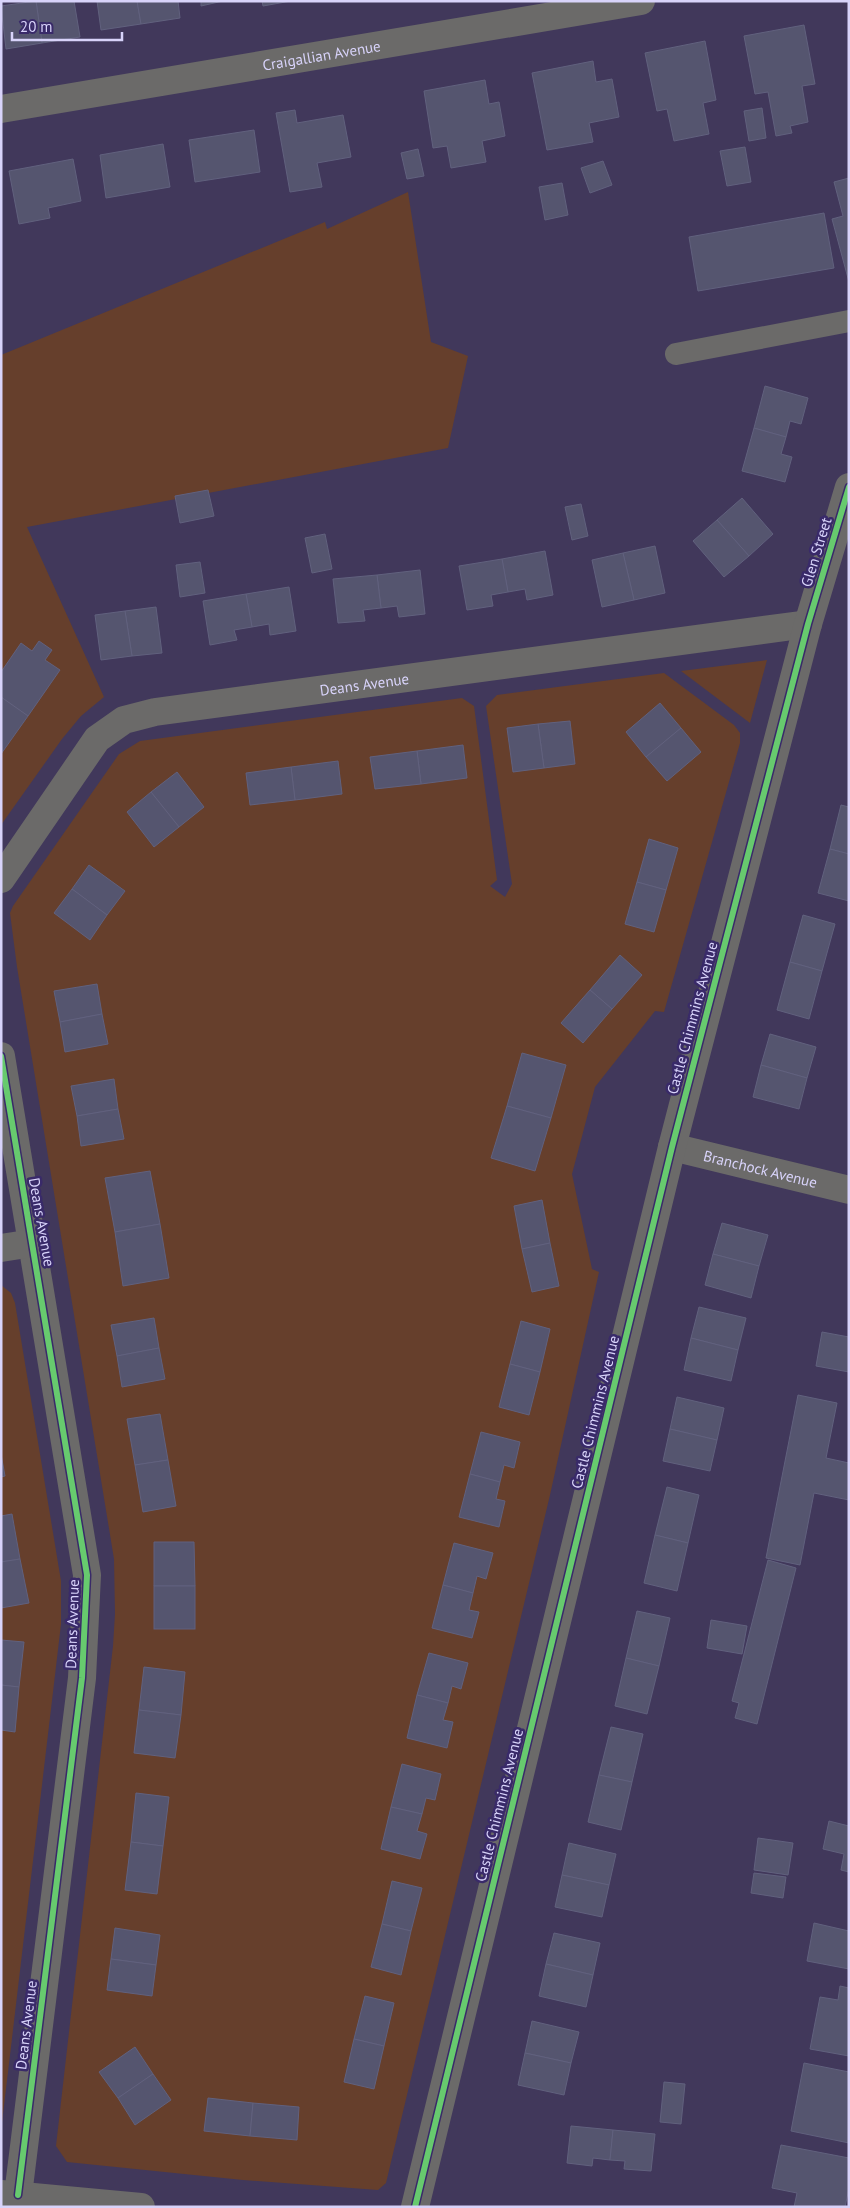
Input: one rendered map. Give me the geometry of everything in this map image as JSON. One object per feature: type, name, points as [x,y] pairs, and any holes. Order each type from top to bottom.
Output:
[{"type":"street","name":"Craigallian Avenue","points":[[1,109],[641,1]]},
{"type":"street","name":"Glen Street","points":[[808,624],[849,487]]},
{"type":"street","name":"Deans Avenue","points":[[1,878],[97,739],[124,720],[156,712],[808,624]]},
{"type":"street","name":"Castle Chimmins Avenue","points":[[415,2207],[672,1147],[808,624]]},
{"type":"street","name":"Deans Avenue","points":[[1,1056],[87,1575],[82,1678],[9,2195]]},
{"type":"street","name":"Branchock Avenue","points":[[672,1147],[849,1190]]},
{"type":"street","points":[[1,1248],[33,1243]]},
{"type":"street","points":[[9,2195],[141,2207]]},
{"type":"lane","points":[[676,354],[849,321]]},
{"type":"shaded area","points":[[408,192],[431,342],[468,356],[448,448],[27,527],[104,697],[81,716],[62,739],[1,825],[1,355],[325,222],[327,229]]},
{"type":"shaded area","points":[[767,660],[750,723],[681,671]]},
{"type":"shaded area","points":[[664,673],[734,725],[740,733],[740,743],[664,1012],[655,1011],[595,1087],[572,1174],[592,1269],[599,1272],[550,1495],[386,2183],[378,2190],[243,2180],[67,2162],[56,2146],[113,1646],[115,1614],[114,1559],[17,967],[10,913],[119,754],[140,741],[462,698],[474,706],[497,880],[490,886],[505,897],[512,884],[486,706],[497,695]]},
{"type":"shaded area","points":[[1,1285],[11,1293],[15,1303],[61,1581],[61,1624],[1,2131]]},
{"type":"building","points":[[36,1],[74,1],[80,37],[42,43]]},
{"type":"building","points":[[36,1],[42,43],[6,49],[1,6]]},
{"type":"building","points":[[97,1],[137,1],[141,24],[101,30]]},
{"type":"building","points":[[137,1],[178,1],[180,18],[141,24]]},
{"type":"building","points":[[201,1],[223,1],[201,6]]},
{"type":"building","points":[[262,1],[291,1],[263,6]]},
{"type":"building","points":[[804,25],[815,84],[802,86],[808,122],[790,126],[792,133],[776,136],[768,92],[755,94],[744,36]]},
{"type":"building","points":[[705,41],[716,100],[703,103],[709,134],[674,141],[667,109],[657,111],[645,53]]},
{"type":"building","points":[[593,61],[596,82],[612,79],[619,117],[589,123],[593,142],[547,150],[532,73]]},
{"type":"building","points":[[485,80],[489,104],[499,102],[505,136],[482,141],[486,162],[451,168],[447,146],[433,148],[424,91]]},
{"type":"building","points":[[762,108],[766,138],[749,141],[744,111]]},
{"type":"building","points":[[295,110],[297,123],[343,115],[351,157],[317,163],[322,187],[290,192],[276,113]]},
{"type":"building","points":[[254,130],[260,172],[195,182],[189,140]]},
{"type":"building","points":[[163,144],[170,187],[106,198],[100,155]]},
{"type":"building","points":[[745,147],[751,182],[727,186],[720,151]]},
{"type":"building","points":[[418,149],[424,176],[407,179],[401,153]]},
{"type":"building","points":[[73,159],[81,201],[48,208],[50,218],[19,224],[9,171]]},
{"type":"building","points":[[603,161],[612,185],[590,193],[581,168]]},
{"type":"building","points":[[849,178],[849,282],[832,219],[843,216],[834,182]]},
{"type":"building","points":[[562,183],[568,215],[545,220],[539,187]]},
{"type":"building","points":[[824,213],[834,268],[698,291],[689,237]]},
{"type":"building","points":[[765,386],[808,398],[801,424],[790,421],[786,437],[754,428]]},
{"type":"building","points":[[754,428],[786,437],[781,454],[792,457],[785,482],[742,471]]},
{"type":"building","points":[[208,490],[214,516],[180,523],[175,496]]},
{"type":"building","points":[[742,498],[773,534],[749,556],[717,520]]},
{"type":"building","points":[[581,504],[588,536],[572,540],[565,507]]},
{"type":"building","points":[[717,520],[749,556],[724,577],[693,541]]},
{"type":"building","points":[[325,534],[332,569],[312,573],[305,538]]},
{"type":"building","points":[[655,546],[665,593],[634,600],[623,553]]},
{"type":"building","points":[[545,551],[553,595],[527,600],[525,589],[508,592],[502,559]]},
{"type":"building","points":[[623,553],[634,600],[602,607],[592,560]]},
{"type":"building","points":[[502,559],[508,592],[491,595],[493,606],[467,610],[459,566]]},
{"type":"building","points":[[200,562],[205,593],[180,597],[176,565]]},
{"type":"building","points":[[420,570],[425,614],[399,617],[397,606],[381,608],[377,575]]},
{"type":"building","points":[[377,575],[381,608],[363,610],[365,621],[338,623],[333,579]]},
{"type":"building","points":[[289,587],[296,631],[270,635],[269,624],[252,627],[246,594]]},
{"type":"building","points":[[246,594],[252,627],[234,630],[237,640],[210,645],[203,601]]},
{"type":"building","points":[[156,607],[162,653],[132,656],[125,611]]},
{"type":"building","points":[[125,611],[132,656],[101,660],[95,615]]},
{"type":"building","points":[[39,641],[52,650],[45,660],[60,670],[28,716],[1,697],[1,672],[21,643],[32,651]]},
{"type":"building","points":[[1,697],[28,716],[1,754]]},
{"type":"building","points":[[660,703],[681,728],[646,757],[626,732]]},
{"type":"building","points":[[570,721],[575,764],[544,768],[538,724]]},
{"type":"building","points":[[538,724],[544,768],[513,772],[507,728]]},
{"type":"building","points":[[681,728],[701,752],[667,781],[646,757]]},
{"type":"building","points":[[463,745],[467,778],[421,784],[417,751]]},
{"type":"building","points":[[417,751],[421,784],[375,789],[370,757]]},
{"type":"building","points":[[338,761],[342,794],[295,800],[291,767]]},
{"type":"building","points":[[291,767],[295,800],[250,805],[246,773]]},
{"type":"building","points":[[177,772],[204,807],[179,827],[151,792]]},
{"type":"building","points":[[151,792],[179,827],[154,847],[127,812]]},
{"type":"building","points":[[841,805],[849,807],[849,854],[830,849]]},
{"type":"building","points":[[649,839],[678,848],[666,890],[637,882]]},
{"type":"building","points":[[830,849],[849,854],[849,901],[818,893]]},
{"type":"building","points":[[89,865],[125,891],[107,915],[72,889]]},
{"type":"building","points":[[637,882],[666,890],[654,932],[625,924]]},
{"type":"building","points":[[72,889],[107,915],[90,940],[54,913]]},
{"type":"building","points":[[803,915],[835,924],[822,971],[790,962]]},
{"type":"building","points":[[620,955],[642,975],[612,1009],[590,990]]},
{"type":"building","points":[[790,962],[822,971],[809,1019],[777,1010]]},
{"type":"building","points":[[97,984],[102,1014],[60,1022],[54,991]]},
{"type":"building","points":[[590,990],[612,1009],[583,1043],[561,1023]]},
{"type":"building","points":[[102,1014],[108,1044],[65,1052],[60,1022]]},
{"type":"building","points":[[770,1034],[816,1047],[807,1078],[761,1065]]},
{"type":"building","points":[[522,1053],[566,1065],[551,1118],[507,1106]]},
{"type":"building","points":[[761,1065],[807,1078],[799,1109],[753,1097]]},
{"type":"building","points":[[114,1079],[118,1109],[77,1116],[71,1086]]},
{"type":"building","points":[[507,1106],[551,1118],[535,1171],[491,1158]]},
{"type":"building","points":[[118,1109],[124,1139],[81,1146],[77,1116]]},
{"type":"building","points":[[150,1171],[160,1224],[115,1232],[105,1178]]},
{"type":"building","points":[[542,1200],[550,1243],[522,1249],[514,1206]]},
{"type":"building","points":[[722,1223],[768,1235],[759,1266],[713,1254]]},
{"type":"building","points":[[160,1224],[169,1278],[123,1286],[115,1232]]},
{"type":"building","points":[[550,1243],[559,1286],[532,1292],[522,1249]]},
{"type":"building","points":[[713,1254],[759,1266],[751,1298],[705,1285]]},
{"type":"building","points":[[699,1307],[746,1318],[738,1350],[691,1338]]},
{"type":"building","points":[[154,1318],[159,1348],[117,1356],[111,1325]]},
{"type":"building","points":[[521,1321],[550,1329],[540,1372],[510,1364]]},
{"type":"building","points":[[822,1332],[849,1337],[849,1372],[816,1366]]},
{"type":"building","points":[[691,1338],[738,1350],[731,1381],[684,1370]]},
{"type":"building","points":[[159,1348],[165,1379],[122,1387],[117,1356]]},
{"type":"building","points":[[510,1364],[540,1372],[529,1415],[499,1407]]},
{"type":"building","points":[[798,1395],[837,1403],[826,1458],[849,1463],[849,1500],[814,1493],[800,1565],[766,1558]]},
{"type":"building","points":[[677,1397],[724,1408],[717,1440],[670,1429]]},
{"type":"building","points":[[160,1414],[168,1460],[135,1465],[127,1419]]},
{"type":"building","points":[[670,1429],[717,1440],[710,1471],[663,1461]]},
{"type":"building","points":[[481,1432],[520,1442],[514,1468],[504,1465],[500,1482],[470,1474]]},
{"type":"building","points":[[1,1454],[5,1476],[1,1477]]},
{"type":"building","points":[[168,1460],[176,1506],[143,1512],[135,1465]]},
{"type":"building","points":[[470,1474],[500,1482],[496,1499],[505,1501],[499,1527],[459,1517]]},
{"type":"building","points":[[667,1487],[699,1495],[688,1543],[655,1535]]},
{"type":"building","points":[[12,1514],[20,1559],[1,1562],[1,1516]]},
{"type":"building","points":[[655,1535],[688,1543],[677,1591],[644,1583]]},
{"type":"building","points":[[154,1542],[194,1542],[195,1586],[154,1586]]},
{"type":"building","points":[[454,1543],[493,1553],[486,1579],[477,1576],[473,1593],[443,1585]]},
{"type":"building","points":[[20,1559],[29,1603],[1,1608],[1,1562]]},
{"type":"building","points":[[768,1560],[796,1568],[757,1724],[735,1718],[739,1703],[732,1701]]},
{"type":"building","points":[[443,1585],[473,1593],[469,1610],[479,1612],[472,1638],[432,1628]]},
{"type":"building","points":[[154,1586],[195,1586],[195,1629],[154,1629]]},
{"type":"building","points":[[637,1611],[670,1618],[659,1666],[626,1658]]},
{"type":"building","points":[[711,1620],[747,1626],[742,1654],[707,1648]]},
{"type":"building","points":[[1,1640],[24,1642],[19,1687],[1,1685]]},
{"type":"building","points":[[429,1653],[468,1663],[461,1689],[452,1686],[448,1703],[417,1695]]},
{"type":"building","points":[[626,1658],[659,1666],[647,1714],[615,1706]]},
{"type":"building","points":[[144,1667],[185,1672],[181,1715],[139,1710]]},
{"type":"building","points":[[1,1685],[19,1687],[15,1732],[1,1730]]},
{"type":"building","points":[[417,1695],[448,1703],[443,1720],[453,1722],[447,1748],[407,1738]]},
{"type":"building","points":[[139,1710],[181,1715],[175,1758],[134,1753]]},
{"type":"building","points":[[611,1727],[643,1734],[632,1782],[599,1775]]},
{"type":"building","points":[[402,1764],[441,1774],[435,1800],[426,1798],[422,1814],[391,1807]]},
{"type":"building","points":[[599,1775],[632,1782],[621,1830],[588,1822]]},
{"type":"building","points":[[136,1793],[169,1797],[163,1846],[131,1842]]},
{"type":"building","points":[[391,1807],[422,1814],[417,1831],[427,1834],[420,1859],[381,1849]]},
{"type":"building","points":[[829,1821],[849,1826],[849,1872],[841,1870],[844,1854],[823,1849]]},
{"type":"building","points":[[758,1838],[793,1843],[788,1875],[754,1870]]},
{"type":"building","points":[[131,1842],[163,1846],[157,1894],[125,1890]]},
{"type":"building","points":[[569,1843],[616,1854],[609,1885],[562,1875]]},
{"type":"building","points":[[754,1873],[786,1877],[783,1898],[751,1893]]},
{"type":"building","points":[[562,1875],[609,1885],[602,1917],[555,1907]]},
{"type":"building","points":[[392,1881],[422,1888],[411,1931],[382,1924]]},
{"type":"building","points":[[814,1923],[849,1931],[849,1969],[807,1961]]},
{"type":"building","points":[[382,1924],[411,1931],[401,1975],[371,1967]]},
{"type":"building","points":[[115,1928],[160,1935],[156,1965],[111,1959]]},
{"type":"building","points":[[554,1933],[600,1943],[593,1975],[546,1964]]},
{"type":"building","points":[[111,1959],[156,1965],[152,1996],[107,1990]]},
{"type":"building","points":[[546,1964],[593,1975],[586,2007],[539,1996]]},
{"type":"building","points":[[840,1986],[849,1988],[849,2056],[810,2049],[820,1997],[838,2000]]},
{"type":"building","points":[[365,1996],[394,2003],[384,2046],[354,2039]]},
{"type":"building","points":[[532,2021],[579,2032],[571,2063],[525,2053]]},
{"type":"building","points":[[354,2039],[384,2046],[374,2089],[344,2082]]},
{"type":"building","points":[[135,2047],[153,2074],[118,2098],[99,2072]]},
{"type":"building","points":[[525,2053],[571,2063],[564,2095],[518,2085]]},
{"type":"building","points":[[804,2063],[849,2072],[849,2143],[791,2131]]},
{"type":"building","points":[[153,2074],[171,2100],[135,2125],[118,2098]]},
{"type":"building","points":[[664,2082],[685,2084],[681,2124],[660,2122]]},
{"type":"building","points":[[208,2098],[253,2103],[250,2136],[204,2131]]},
{"type":"building","points":[[253,2103],[299,2107],[297,2140],[250,2136]]},
{"type":"building","points":[[571,2126],[613,2130],[610,2160],[593,2158],[592,2166],[567,2163]]},
{"type":"building","points":[[613,2130],[655,2134],[651,2171],[624,2169],[625,2161],[610,2160]]},
{"type":"building","points":[[781,2145],[849,2158],[849,2188],[845,2207],[794,2207],[797,2193],[772,2188]]},
{"type":"cycle path","points":[[415,2207],[672,1147],[808,624],[849,487]]},
{"type":"cycle path","points":[[1,1056],[87,1575],[82,1678],[18,2195]]}]
